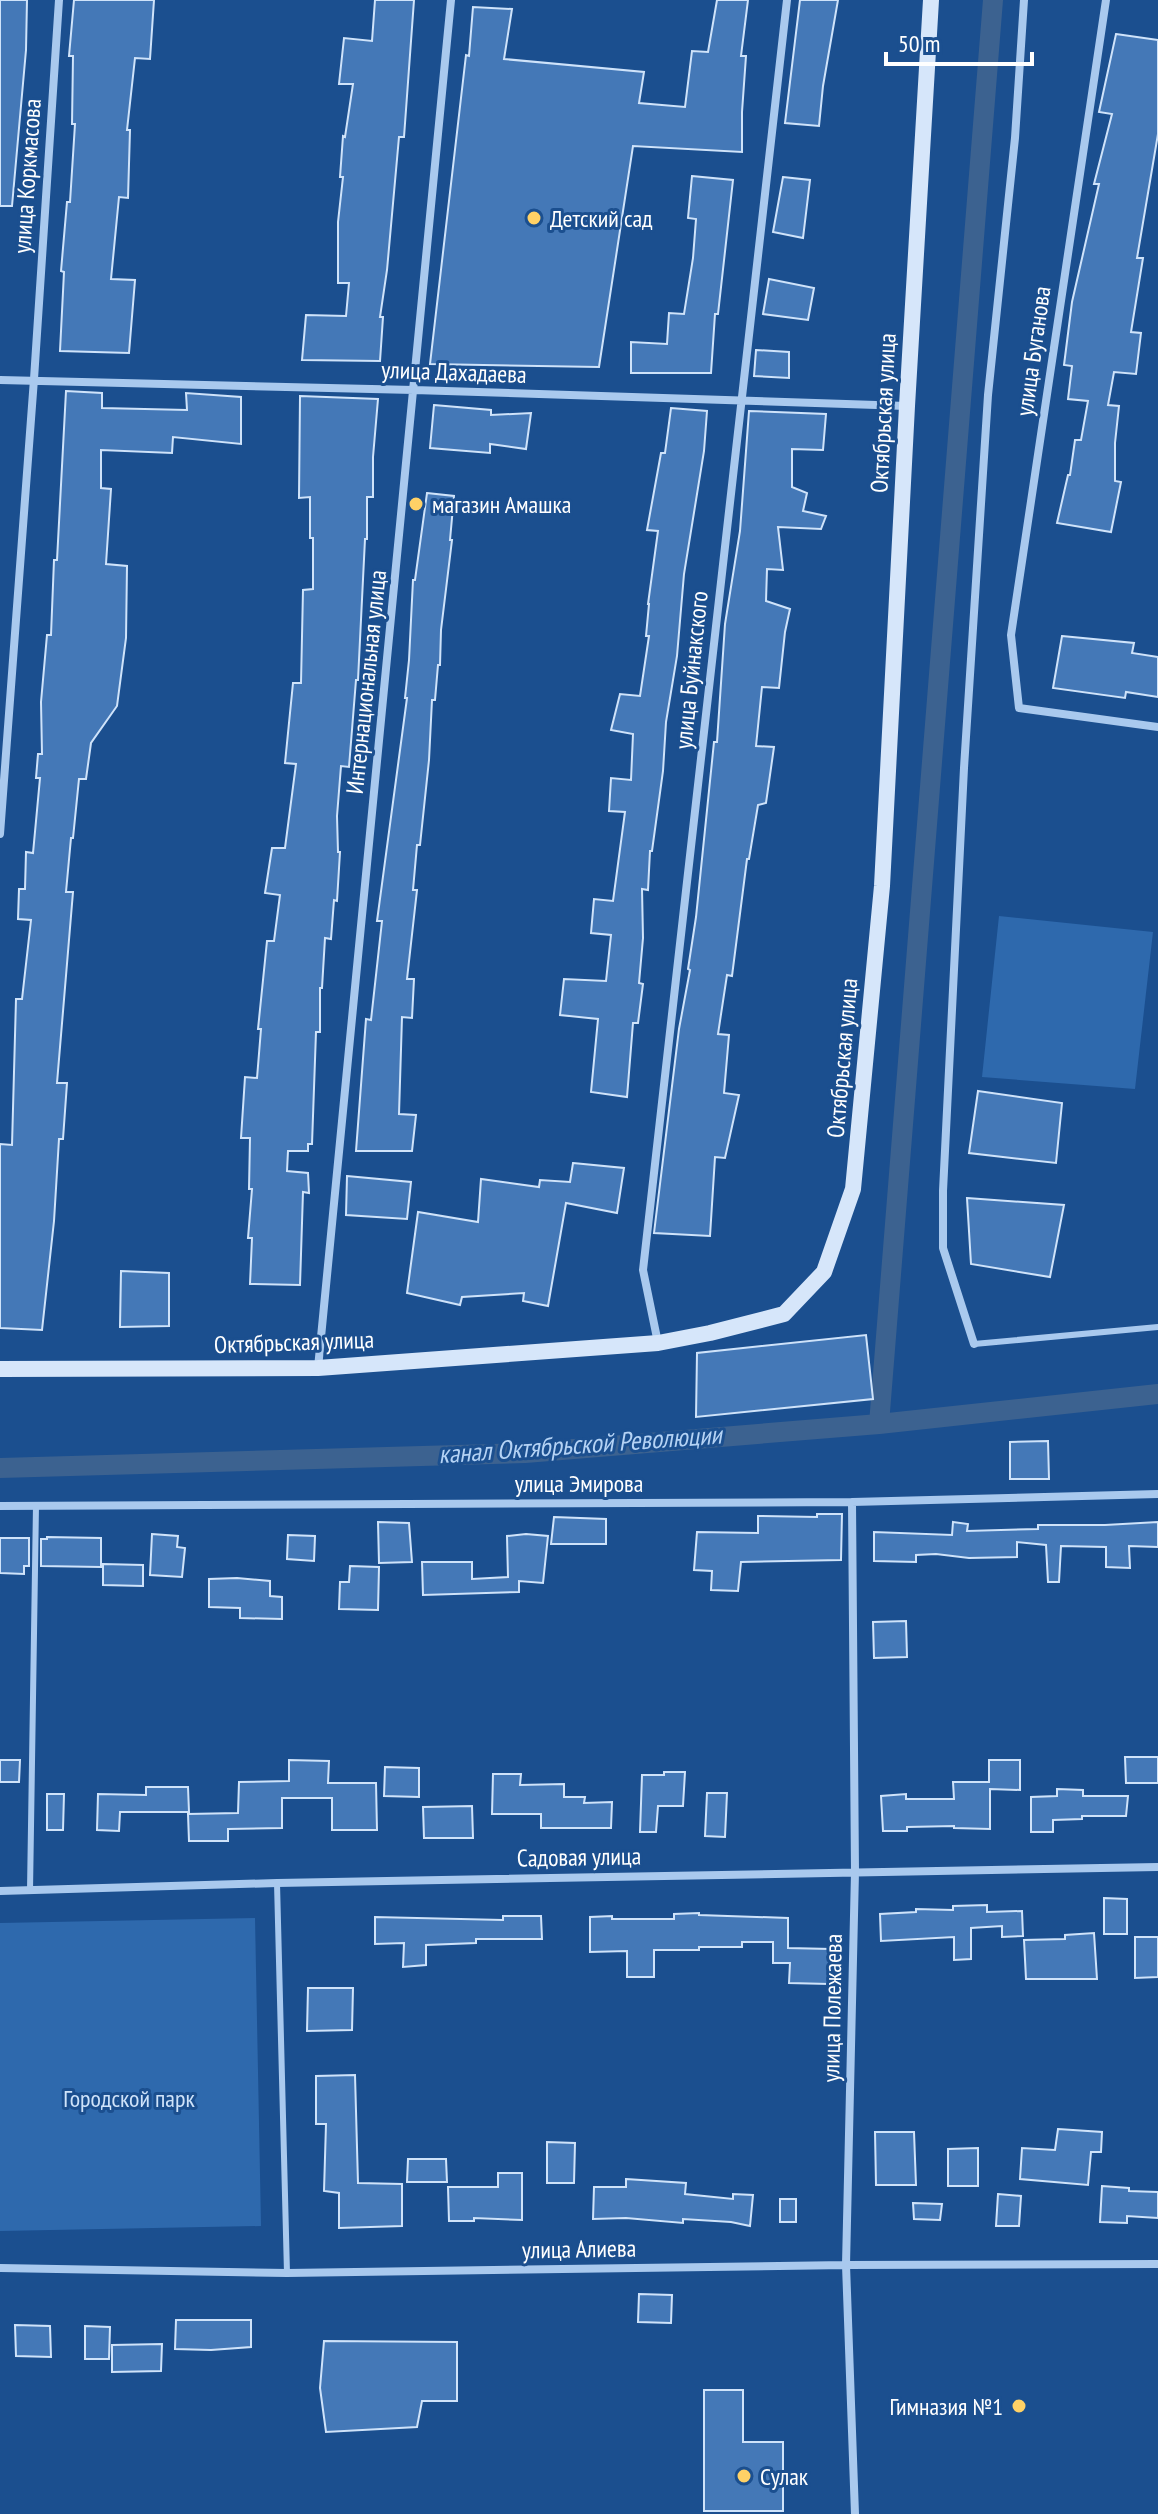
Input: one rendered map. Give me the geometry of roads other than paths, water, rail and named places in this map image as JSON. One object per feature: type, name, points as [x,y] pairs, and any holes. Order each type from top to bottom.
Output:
[{"type":"street","name":"улица Коркмасова","points":[[0,834],[59,0]]},
{"type":"street","name":"Интернациональная улица","points":[[318,1368],[451,0]]},
{"type":"street","name":"улица Буйнакского","points":[[658,1343],[643,1270],[787,0]]},
{"type":"street","name":"Октябрьская улица","points":[[0,1369],[318,1368],[658,1343],[784,1314],[824,1272],[853,1189],[882,886],[931,0]]},
{"type":"street","points":[[974,1344],[943,1248],[943,1191],[964,768],[988,395],[1015,138],[1024,0]]},
{"type":"street","name":"улица Буганова","points":[[1106,0],[1011,635],[1019,708],[1158,727]]},
{"type":"street","name":"улица Дахадаева","points":[[0,380],[907,406]]},
{"type":"street","name":"улица Эмирова","points":[[0,1506],[852,1502],[1158,1494]]},
{"type":"street","name":"улица Полежаева","points":[[852,1502],[855,1872],[846,2265],[855,2514]]},
{"type":"street","name":"Садовая улица","points":[[0,1891],[1158,1867]]},
{"type":"street","name":"улица Алиева","points":[[0,2268],[287,2273],[1158,2264]]},
{"type":"lane","points":[[974,1344],[1158,1327]]},
{"type":"lane","points":[[30,1891],[36,1505]]},
{"type":"lane","points":[[277,1883],[287,2273]]},
{"type":"waterway","points":[[879,1424],[993,0]]},
{"type":"waterway","name":"канал Октябрьской Революции","points":[[0,1468],[525,1453],[879,1424],[1158,1394]]},
{"type":"place","name":"Детский сад","points":[[534,218]]},
{"type":"place","name":"магазин Амашка","points":[[416,504]]},
{"type":"place","name":"Гимназия №1","points":[[1019,2406]]},
{"type":"place","name":"Сулак","points":[[744,2476]]},
{"type":"park label","name":"Городской парк","points":[[129,2098]]}]
